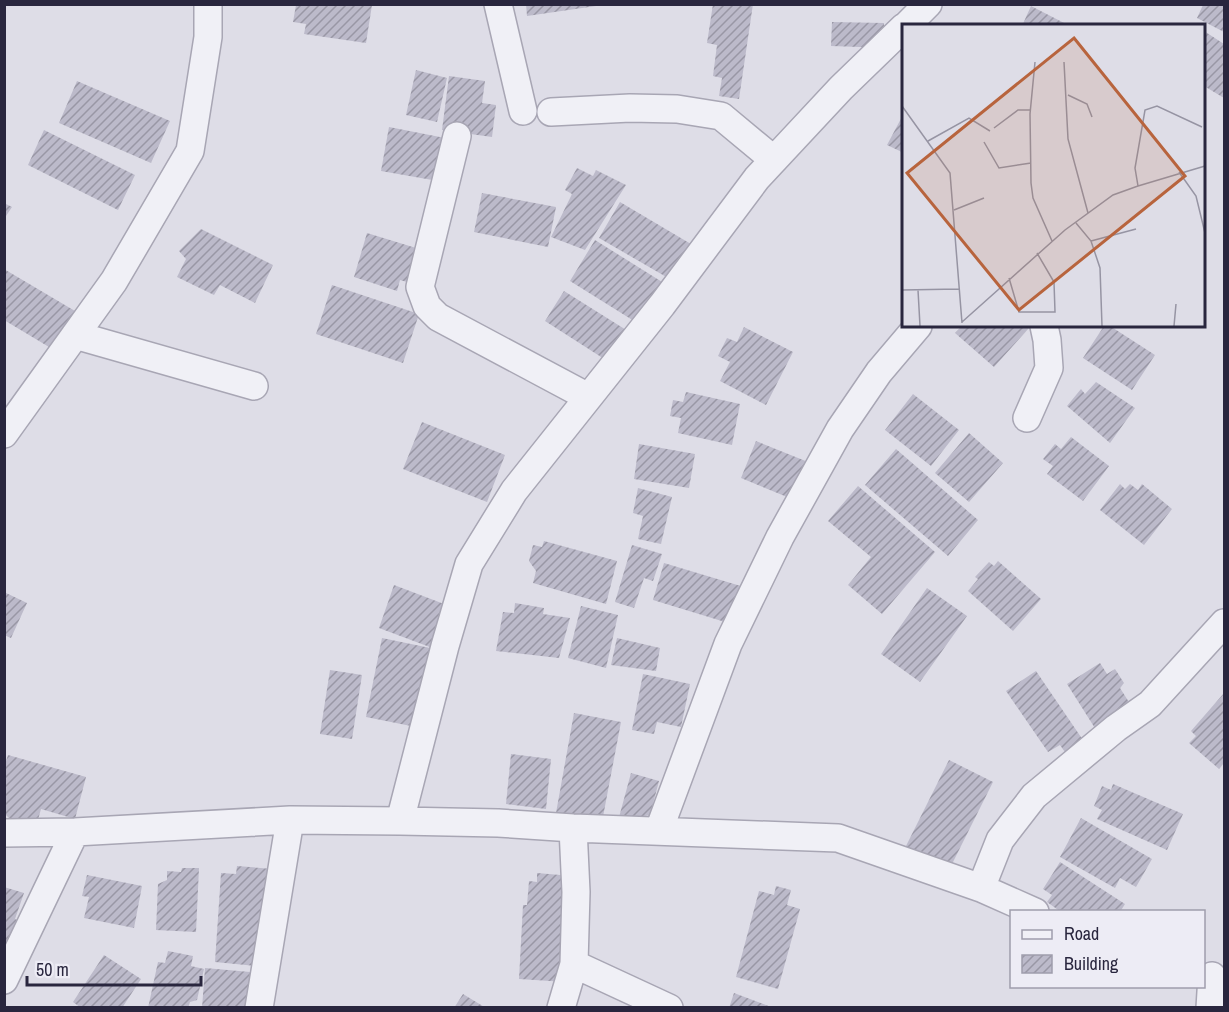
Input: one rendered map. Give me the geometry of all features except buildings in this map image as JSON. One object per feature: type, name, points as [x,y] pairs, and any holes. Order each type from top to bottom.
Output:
[{"type":"street","points":[[4,434],[114,281],[190,151],[208,37],[208,4]]},
{"type":"street","points":[[498,4],[523,111]]},
{"type":"street","points":[[906,24],[928,4]]},
{"type":"street","points":[[400,821],[445,646],[469,564],[514,491],[662,304],[757,178],[841,88],[902,28]]},
{"type":"street","points":[[551,112],[630,108],[666,109],[721,116],[774,159]]},
{"type":"street","points":[[456,136],[420,287],[427,306],[438,317],[588,397]]},
{"type":"street","points":[[659,830],[728,644],[780,537],[840,429],[879,372],[917,327]]},
{"type":"street","points":[[1027,418],[1049,368],[1044,327]]},
{"type":"street","points":[[75,335],[254,386]]},
{"type":"street","points":[[981,888],[1000,840],[1034,796],[1116,728],[1150,704],[1224,623]]},
{"type":"street","points":[[259,1008],[290,820]]},
{"type":"street","points":[[4,833],[75,832],[290,820],[498,823],[838,838],[981,888],[1030,910]]},
{"type":"street","points":[[561,1008],[574,964],[576,892],[573,828]]},
{"type":"street","points":[[4,980],[75,832]]},
{"type":"street","points":[[574,964],[669,1008]]},
{"type":"street","points":[[1210,1008],[1213,977]]}]
